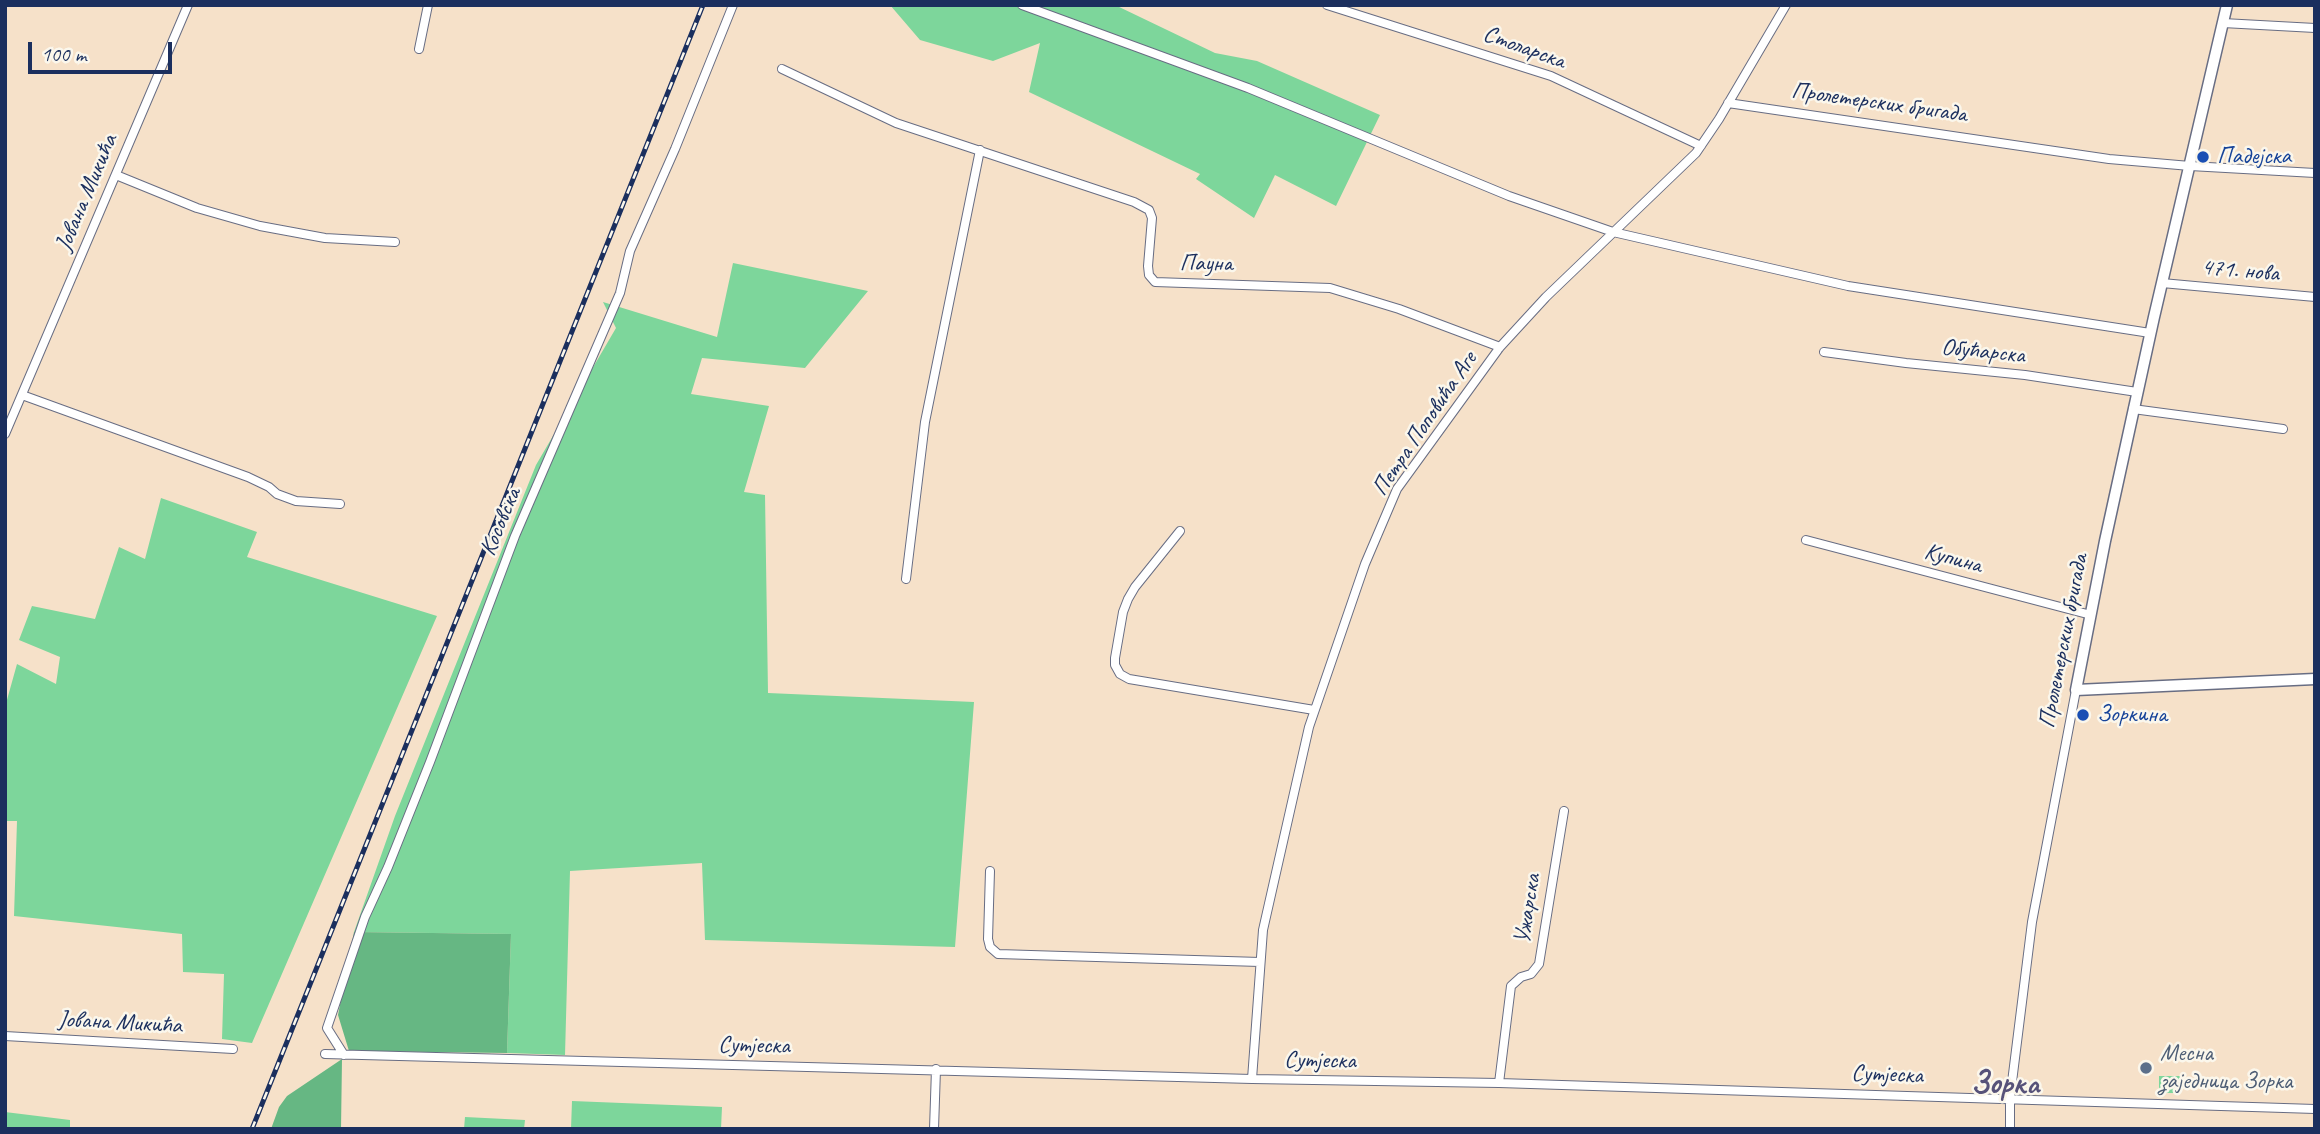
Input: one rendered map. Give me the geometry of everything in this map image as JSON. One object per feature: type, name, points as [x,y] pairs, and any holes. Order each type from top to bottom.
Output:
[{"type":"street","name":"Јована Микића","points":[[5,434],[188,5]]},
{"type":"street","points":[[419,49],[428,5]]},
{"type":"street","name":"Косовска","points":[[344,1055],[327,1028],[365,917],[430,762],[515,536],[620,293],[631,251],[733,5]]},
{"type":"street","points":[[1022,5],[1248,88],[1509,196],[1613,232],[1848,286],[2150,333]]},
{"type":"street","name":"Столарска","points":[[1327,5],[1551,76],[1701,146]]},
{"type":"street","name":"Петра Поповића Аге","points":[[1252,1079],[1263,930],[1314,710],[1365,564],[1397,489],[1500,347],[1546,297],[1701,146],[1786,5]]},
{"type":"street","name":"Пролетерских бригада","points":[[2010,1129],[2010,1098],[2032,922],[2076,690],[2133,410],[2227,5]]},
{"type":"street","points":[[2223,23],[2315,28]]},
{"type":"street","name":"Пауна","points":[[782,69],[896,123],[1134,202],[1149,210],[1152,219],[1148,266],[1149,275],[1156,282],[1330,288],[1399,309],[1500,347]]},
{"type":"street","name":"Пролетерских бригада","points":[[1728,103],[2109,159],[2190,166]]},
{"type":"street","points":[[906,579],[925,422],[980,150]]},
{"type":"street","points":[[2190,166],[2315,173]]},
{"type":"street","points":[[116,175],[197,208],[260,226],[325,238],[395,242]]},
{"type":"street","name":"471. нова","points":[[2162,283],[2315,298]]},
{"type":"street","name":"Обућарска","points":[[1824,352],[2025,375],[2137,392]]},
{"type":"street","points":[[22,395],[248,477],[296,501],[340,504]]},
{"type":"street","points":[[2133,410],[2283,429]]},
{"type":"street","points":[[1180,531],[1128,599],[1115,658],[1120,674],[1129,679],[1155,684],[1314,710]]},
{"type":"street","name":"Купина","points":[[1806,540],[2091,615]]},
{"type":"street","points":[[2076,690],[2315,679]]},
{"type":"street","name":"Ужарска","points":[[1499,1083],[1511,986],[1521,977],[1531,974],[1539,964],[1564,811]]},
{"type":"street","points":[[990,871],[988,939],[995,953],[1260,962]]},
{"type":"street","name":"Јована Микића","points":[[5,1036],[233,1049]]},
{"type":"street","name":"Сутјеска","points":[[325,1054],[1252,1079],[1499,1083],[2315,1109]]},
{"type":"street","points":[[934,1129],[936,1069]]},
{"type":"green space","points":[[890,5],[1115,5],[1215,53],[1257,61],[1380,115],[1336,206],[1275,175],[1254,218],[1196,179],[1200,174],[1029,92],[1040,43],[993,61],[920,40]]},
{"type":"green space","points":[[733,263],[868,291],[805,368],[702,358],[691,394],[769,406],[744,492],[765,495],[768,693],[974,702],[955,947],[705,940],[702,863],[570,871],[565,1055],[507,1053],[511,934],[354,932],[395,816],[536,465],[616,328],[603,302],[717,337]]},
{"type":"green space","points":[[161,498],[257,532],[247,557],[437,616],[252,1043],[222,1039],[224,974],[183,972],[182,934],[14,916],[17,821],[5,821],[5,707],[17,664],[56,684],[60,657],[19,640],[32,606],[95,619],[119,547],[145,559]]},
{"type":"green space","points":[[354,932],[511,934],[507,1053],[349,1051],[338,1015]]},
{"type":"green space","points":[[342,1059],[341,1129],[271,1129],[279,1107],[287,1096]]},
{"type":"green space","points":[[2159,1076],[2180,1076],[2181,1093],[2159,1093]]},
{"type":"green space","points":[[572,1101],[722,1107],[721,1129],[571,1129]]},
{"type":"green space","points":[[5,1112],[70,1120],[70,1129],[5,1129]]},
{"type":"green space","points":[[465,1117],[525,1120],[524,1129],[464,1129]]},
{"type":"railway","points":[[252,1129],[703,5]]},
{"type":"place","name":"Падејска","points":[[2203,157]]},
{"type":"place","name":"Зоркина","points":[[2083,715]]},
{"type":"place","name":"Месна заједница Зорка","points":[[2146,1068]]},
{"type":"district","name":"Зорка","points":[[2005,1085]]}]
